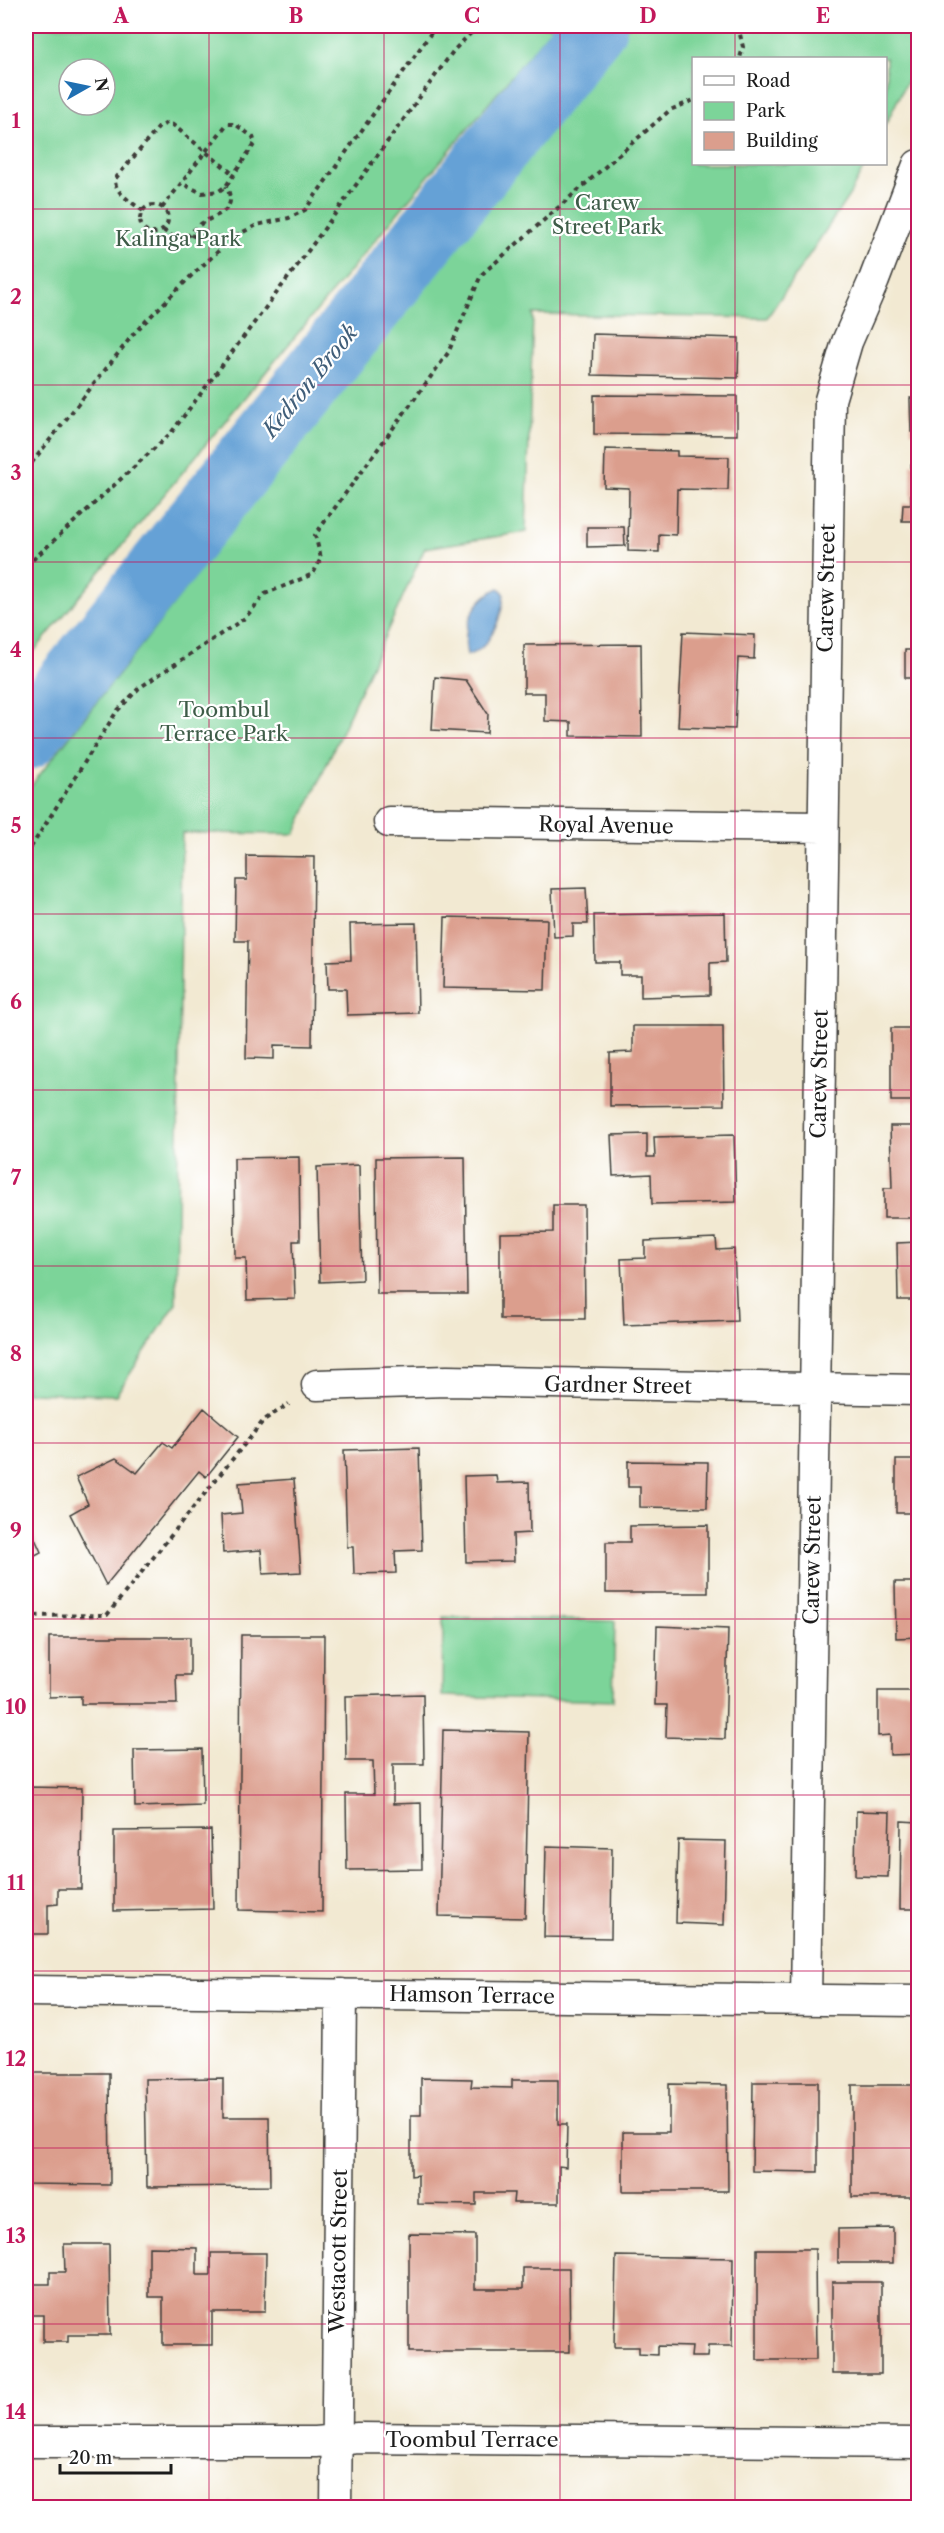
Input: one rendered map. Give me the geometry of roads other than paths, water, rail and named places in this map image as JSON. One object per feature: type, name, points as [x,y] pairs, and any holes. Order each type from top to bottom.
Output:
[{"type":"street","name":"Carew Street","points":[[806,2000],[830,400],[847,342],[874,280],[918,165]]},
{"type":"street","name":"Royal Avenue","points":[[389,822],[823,827]]},
{"type":"street","name":"Gardner Street","points":[[317,1385],[447,1382],[918,1390]]},
{"type":"street","name":"Hamson Terrace","points":[[26,1991],[918,2001]]},
{"type":"street","name":"Westacott Street","points":[[336,2508],[341,1994]]},
{"type":"street","name":"Toombul Terrace","points":[[26,2442],[335,2441],[358,2438],[918,2443]]},
{"type":"water","points":[[499,588],[504,593],[503,602],[494,631],[482,647],[467,655],[466,635],[471,616],[482,599]]},
{"type":"waterway","name":"Kedron Brook","points":[[26,737],[594,26]]},
{"type":"park label","name":"Carew Street Park","points":[[607,214]]},
{"type":"park label","name":"Kalinga Park","points":[[178,238]]},
{"type":"park label","name":"Toombul Terrace Park","points":[[224,721]]}]
